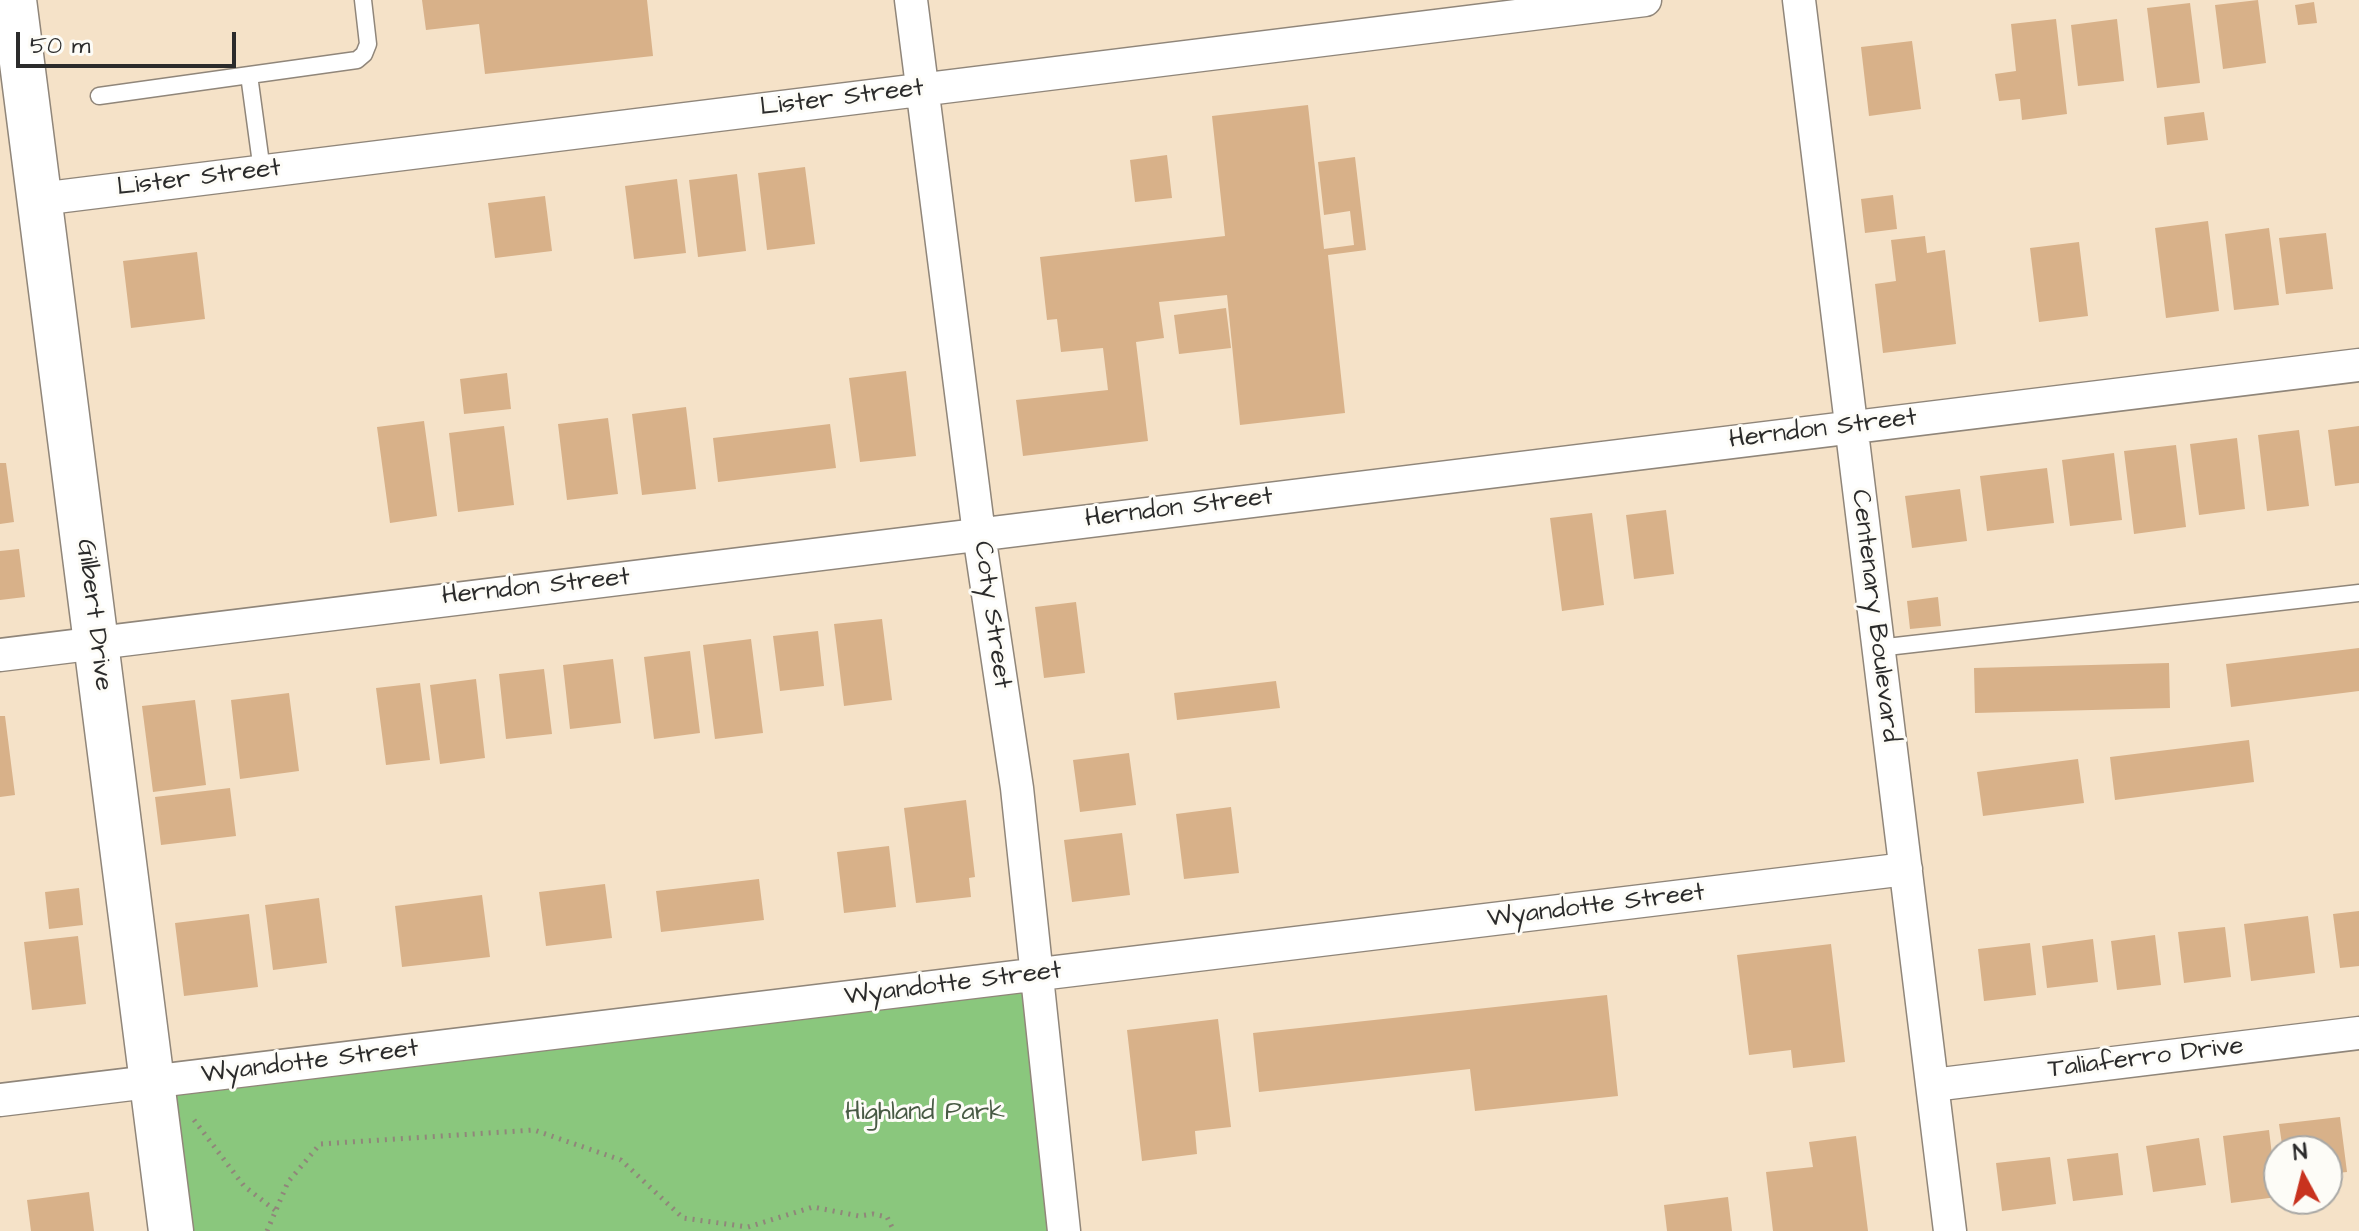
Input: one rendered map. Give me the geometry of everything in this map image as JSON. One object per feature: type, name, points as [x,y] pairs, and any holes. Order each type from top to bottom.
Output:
[{"type":"street","name":"Gilbert Drive","points":[[14,0],[171,1231]]},
{"type":"street","name":"Coty Street","points":[[911,0],[979,534],[1017,788],[1064,1231]]},
{"type":"street","name":"Lister Street","points":[[40,199],[1645,0]]},
{"type":"street","name":"Centenary Boulevard","points":[[1799,0],[1950,1231]]},
{"type":"street","name":"Herndon Street","points":[[0,655],[2359,365]]},
{"type":"street","name":"Wyandotte Street","points":[[0,1100],[1906,869]]},
{"type":"street","name":"Taliaferro Drive","points":[[1933,1085],[2359,1033]]},
{"type":"lane","points":[[99,96],[357,60],[368,44],[363,0]]},
{"type":"lane","points":[[249,75],[262,171]]},
{"type":"lane","points":[[1878,648],[2359,593]]},
{"type":"path","points":[[152,1082],[171,1090],[244,1186],[276,1211]]},
{"type":"path","points":[[267,1231],[288,1182],[320,1144],[534,1130],[621,1160],[683,1218],[748,1227],[813,1207],[859,1216],[873,1214],[887,1217],[894,1231]]},
{"type":"green space","name":"Highland Park","points":[[1030,983],[1057,1231],[189,1231],[171,1090]]},
{"type":"building","points":[[422,0],[647,0],[653,56],[485,74],[479,24],[426,30]]},
{"type":"building","points":[[2258,0],[2266,63],[2223,69],[2215,5]]},
{"type":"building","points":[[2314,2],[2317,23],[2298,25],[2295,5]]},
{"type":"building","points":[[2190,3],[2200,83],[2157,88],[2147,8]]},
{"type":"building","points":[[2056,19],[2067,114],[2022,120],[2020,99],[1999,101],[1995,74],[2016,71],[2011,24]]},
{"type":"building","points":[[2117,19],[2124,81],[2078,86],[2071,25]]},
{"type":"building","points":[[1912,41],[1921,109],[1869,116],[1861,47]]},
{"type":"building","points":[[1308,105],[1324,249],[1354,245],[1350,211],[1324,215],[1318,162],[1355,157],[1366,250],[1328,255],[1345,413],[1240,425],[1227,295],[1159,302],[1164,338],[1136,342],[1148,441],[1023,456],[1016,400],[1108,390],[1103,348],[1061,352],[1057,319],[1047,320],[1040,257],[1225,236],[1212,116]]},
{"type":"building","points":[[2204,112],[2208,140],[2167,145],[2164,117]]},
{"type":"building","points":[[1167,155],[1172,198],[1135,202],[1130,160]]},
{"type":"building","points":[[805,167],[815,244],[767,250],[758,173]]},
{"type":"building","points":[[737,174],[746,251],[698,257],[689,180]]},
{"type":"building","points":[[677,179],[686,253],[634,259],[625,186]]},
{"type":"building","points":[[1893,195],[1897,229],[1865,233],[1861,199]]},
{"type":"building","points":[[545,196],[552,251],[495,258],[488,203]]},
{"type":"building","points":[[2208,221],[2219,311],[2166,318],[2155,228]]},
{"type":"building","points":[[2269,228],[2279,305],[2234,310],[2225,234]]},
{"type":"building","points":[[2326,233],[2333,289],[2286,294],[2279,238]]},
{"type":"building","points":[[1925,236],[1927,253],[1945,250],[1956,344],[1883,353],[1875,284],[1896,281],[1891,240]]},
{"type":"building","points":[[2079,242],[2088,316],[2039,322],[2030,248]]},
{"type":"building","points":[[197,252],[205,319],[131,328],[123,261]]},
{"type":"building","points":[[1226,308],[1231,348],[1179,354],[1174,315]]},
{"type":"building","points":[[906,371],[916,456],[860,462],[849,378]]},
{"type":"building","points":[[507,373],[511,409],[464,414],[460,379]]},
{"type":"building","points":[[686,407],[696,489],[642,495],[632,414]]},
{"type":"building","points":[[608,418],[618,494],[567,500],[558,424]]},
{"type":"building","points":[[424,421],[437,516],[390,523],[377,427]]},
{"type":"building","points":[[830,424],[836,468],[718,482],[713,438]]},
{"type":"building","points":[[504,426],[514,505],[458,512],[449,433]]},
{"type":"building","points":[[2359,426],[2359,483],[2335,486],[2328,430]]},
{"type":"building","points":[[2299,430],[2309,506],[2267,511],[2258,435]]},
{"type":"building","points":[[2237,438],[2245,509],[2199,515],[2190,444]]},
{"type":"building","points":[[2176,445],[2186,527],[2134,534],[2124,451]]},
{"type":"building","points":[[2114,453],[2122,520],[2070,526],[2062,460]]},
{"type":"building","points":[[0,463],[6,463],[14,522],[0,524]]},
{"type":"building","points":[[2047,468],[2054,523],[1987,531],[1980,476]]},
{"type":"building","points":[[1960,489],[1967,541],[1912,548],[1905,496]]},
{"type":"building","points":[[1666,510],[1674,574],[1634,579],[1626,515]]},
{"type":"building","points":[[1592,513],[1604,605],[1562,611],[1550,518]]},
{"type":"building","points":[[19,549],[25,597],[0,600],[0,551]]},
{"type":"building","points":[[1938,597],[1941,626],[1910,629],[1907,601]]},
{"type":"building","points":[[1076,602],[1085,673],[1044,678],[1035,607]]},
{"type":"building","points":[[882,619],[892,700],[844,706],[834,624]]},
{"type":"building","points":[[818,631],[824,686],[780,691],[773,636]]},
{"type":"building","points":[[751,639],[763,733],[715,739],[703,645]]},
{"type":"building","points":[[2359,648],[2359,691],[2231,707],[2226,664]]},
{"type":"building","points":[[690,651],[700,733],[654,739],[644,657]]},
{"type":"building","points":[[613,659],[621,723],[570,729],[563,665]]},
{"type":"building","points":[[2169,663],[2170,708],[1975,713],[1974,668]]},
{"type":"building","points":[[544,669],[552,734],[506,739],[499,674]]},
{"type":"building","points":[[476,679],[485,758],[440,764],[430,685]]},
{"type":"building","points":[[1276,681],[1280,708],[1177,720],[1174,693]]},
{"type":"building","points":[[420,683],[430,760],[386,765],[376,688]]},
{"type":"building","points":[[289,693],[299,771],[240,779],[231,700]]},
{"type":"building","points":[[195,700],[206,785],[153,792],[142,706]]},
{"type":"building","points":[[0,716],[5,716],[15,795],[0,797]]},
{"type":"building","points":[[2249,740],[2254,782],[2115,800],[2110,757]]},
{"type":"building","points":[[1129,753],[1136,805],[1080,812],[1073,760]]},
{"type":"building","points":[[2078,759],[2084,803],[1983,816],[1977,772]]},
{"type":"building","points":[[230,788],[236,836],[161,845],[155,797]]},
{"type":"building","points":[[966,800],[975,877],[969,878],[971,897],[916,903],[904,808]]},
{"type":"building","points":[[1231,807],[1239,873],[1184,879],[1176,814]]},
{"type":"building","points":[[1122,833],[1130,895],[1072,902],[1064,840]]},
{"type":"building","points":[[889,846],[896,907],[844,913],[837,852]]},
{"type":"building","points":[[759,879],[764,920],[661,932],[656,891]]},
{"type":"building","points":[[605,884],[612,938],[546,946],[539,892]]},
{"type":"building","points":[[79,888],[83,925],[49,929],[45,892]]},
{"type":"building","points":[[482,895],[490,957],[402,967],[395,906]]},
{"type":"building","points":[[319,898],[327,963],[273,970],[265,905]]},
{"type":"building","points":[[2359,911],[2359,966],[2340,968],[2333,914]]},
{"type":"building","points":[[249,914],[258,987],[184,996],[175,923]]},
{"type":"building","points":[[2308,916],[2315,973],[2251,981],[2244,924]]},
{"type":"building","points":[[2225,927],[2231,977],[2184,983],[2178,932]]},
{"type":"building","points":[[2155,935],[2161,985],[2117,990],[2111,941]]},
{"type":"building","points":[[78,936],[86,1004],[32,1010],[24,942]]},
{"type":"building","points":[[2093,939],[2098,982],[2047,988],[2042,946]]},
{"type":"building","points":[[2030,943],[2036,995],[1984,1001],[1978,949]]},
{"type":"building","points":[[1831,944],[1845,1062],[1793,1068],[1791,1050],[1749,1055],[1737,955]]},
{"type":"building","points":[[1607,995],[1618,1096],[1475,1111],[1470,1069],[1259,1092],[1253,1033]]},
{"type":"building","points":[[1218,1019],[1231,1127],[1195,1131],[1197,1154],[1142,1161],[1127,1030]]},
{"type":"building","points":[[2340,1117],[2342,1135],[2281,1135],[2279,1124]]},
{"type":"building","points":[[2269,1130],[2270,1135],[2263,1135],[2263,1199],[2231,1203],[2223,1136]]},
{"type":"building","points":[[1856,1136],[1868,1231],[1773,1231],[1766,1172],[1813,1167],[1809,1142]]},
{"type":"building","points":[[2199,1138],[2206,1185],[2153,1192],[2146,1146]]},
{"type":"building","points":[[2343,1141],[2347,1172],[2343,1172]]},
{"type":"building","points":[[2118,1153],[2123,1195],[2073,1201],[2067,1159]]},
{"type":"building","points":[[2050,1157],[2056,1204],[2002,1211],[1996,1163]]},
{"type":"building","points":[[89,1192],[94,1231],[31,1231],[27,1200]]},
{"type":"building","points":[[1728,1197],[1732,1231],[1667,1231],[1664,1205]]}]
